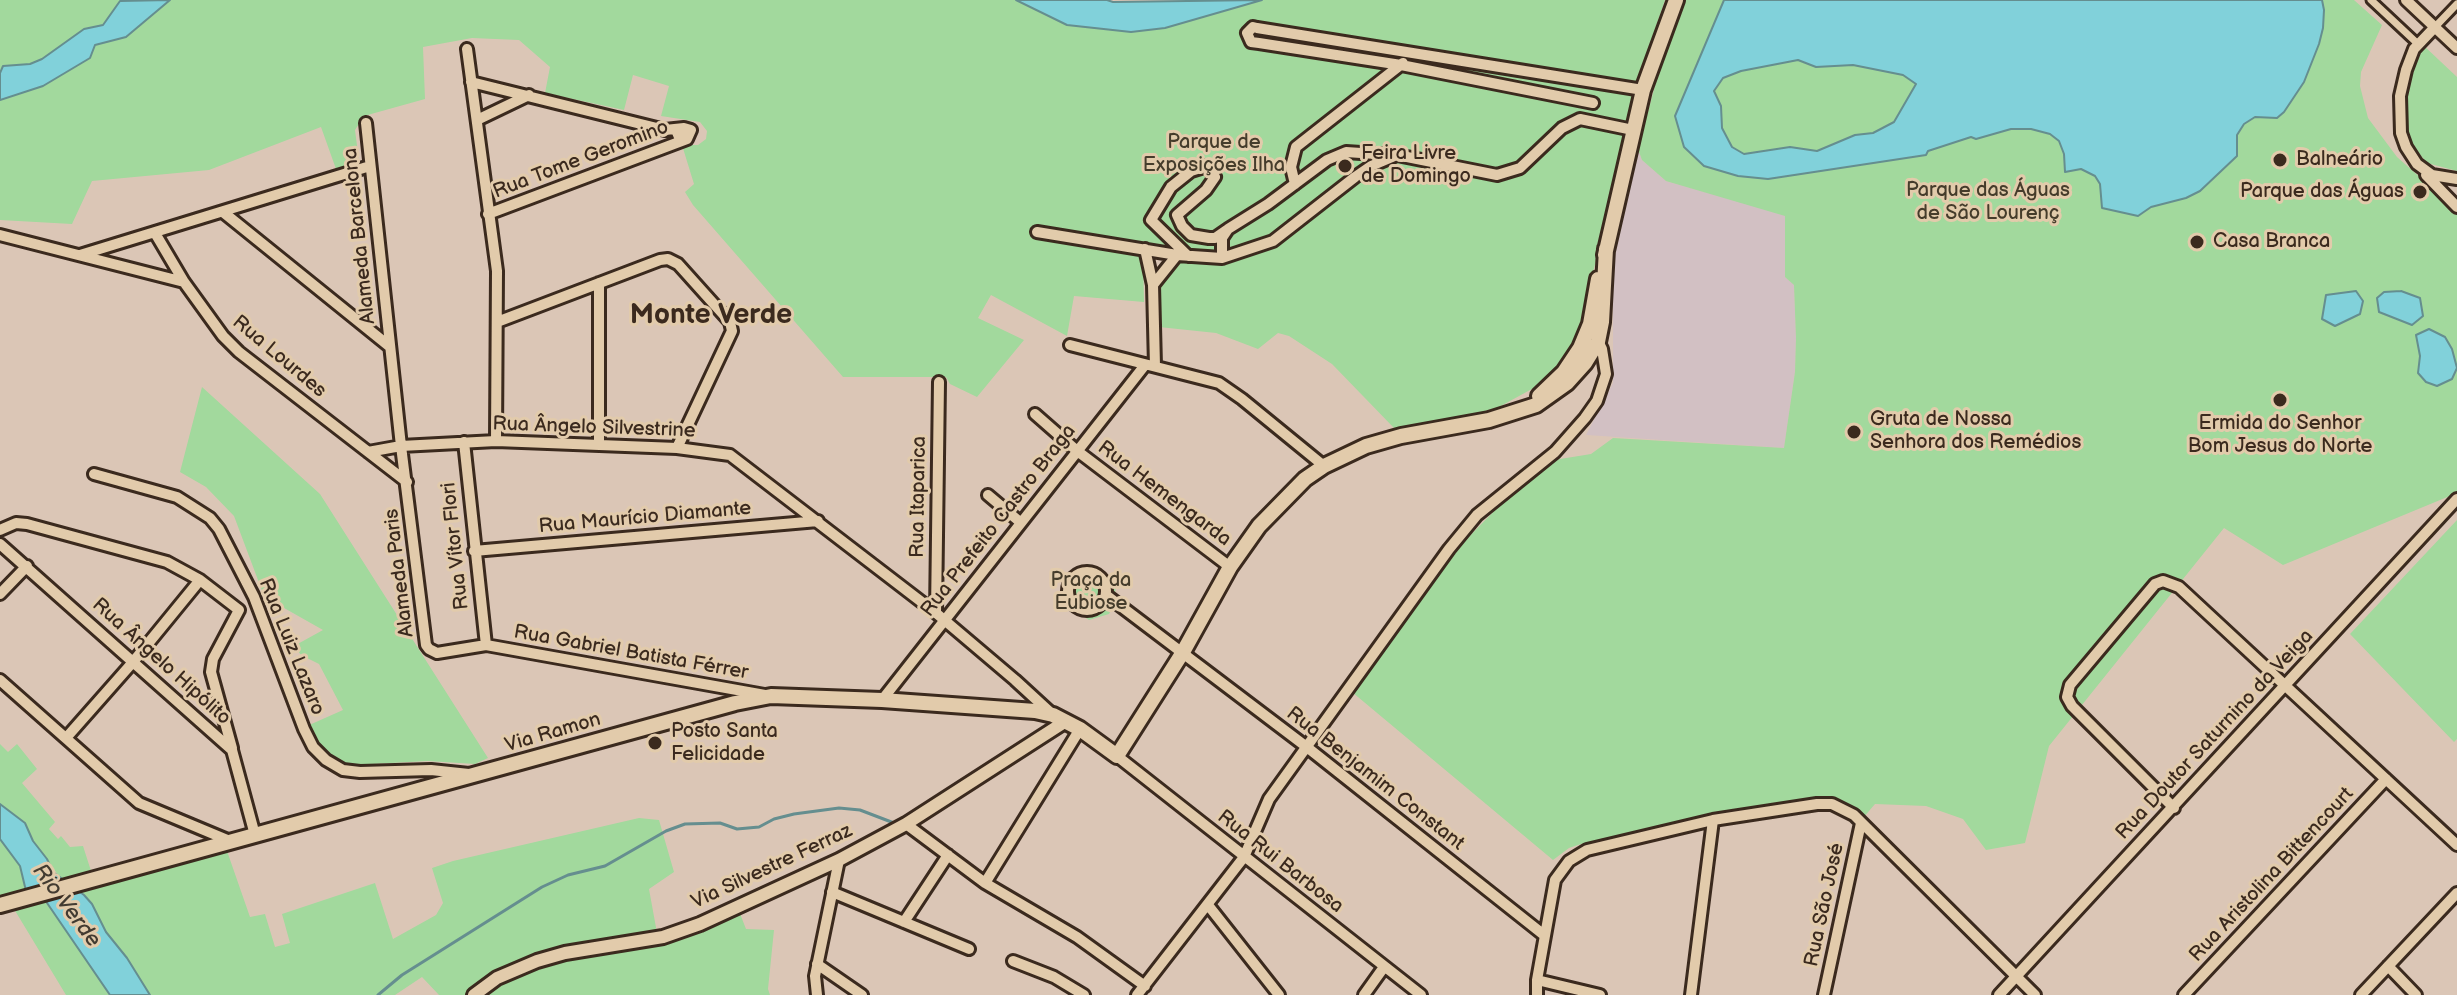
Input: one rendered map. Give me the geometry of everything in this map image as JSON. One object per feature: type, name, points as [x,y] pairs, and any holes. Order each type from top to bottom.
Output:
[{"type":"main road","points":[[1507,414],[1540,395],[1564,372],[1574,359],[1590,324],[1643,90],[1676,0]]},
{"type":"main road","points":[[1117,756],[1183,652],[1230,567],[1273,509],[1305,479],[1324,466],[1374,443],[1489,420],[1536,405],[1559,391],[1585,363],[1598,342],[1606,249]]},
{"type":"main road","name":"Via Ramon","points":[[3,904],[735,703],[771,696],[1010,708],[1060,718],[1117,756]]},
{"type":"street","points":[[2371,0],[2418,44]]},
{"type":"street","points":[[2406,0],[2457,48]]},
{"type":"street","points":[[2457,4],[2418,44],[2406,70],[2400,96],[2406,147],[2417,164],[2457,207]]},
{"type":"street","points":[[1593,103],[1401,65],[1251,42],[1247,33],[1253,27],[1643,90]]},
{"type":"street","points":[[467,49],[497,271],[496,441]]},
{"type":"street","points":[[1295,184],[1291,167],[1296,147],[1412,54]]},
{"type":"street","points":[[471,82],[529,95]]},
{"type":"street","points":[[477,120],[529,95]]},
{"type":"street","name":"Rua Tome Geromino","points":[[488,214],[687,139],[691,130],[665,130],[529,95]]},
{"type":"street","points":[[1182,256],[1151,220],[1171,187],[1191,171],[1207,166],[1215,177],[1206,190],[1177,215],[1191,235],[1215,238],[1327,160],[1346,152],[1397,155],[1497,175],[1520,168],[1562,128],[1580,119],[1633,130]]},
{"type":"street","name":"Alameda Barcelona","points":[[366,123],[401,446]]},
{"type":"street","points":[[1037,232],[1182,256],[1222,258],[1273,241],[1371,166],[1397,155]]},
{"type":"street","points":[[2417,164],[2432,175],[2457,179]]},
{"type":"street","points":[[80,255],[370,166]]},
{"type":"street","points":[[223,212],[389,346]]},
{"type":"street","points":[[1222,258],[1222,238],[1228,229]]},
{"type":"street","name":"Rua Lourdes","points":[[155,233],[216,328],[239,352],[407,482]]},
{"type":"street","points":[[0,235],[184,282]]},
{"type":"street","points":[[1145,249],[1153,285],[1150,365]]},
{"type":"street","points":[[1153,285],[1182,256]]},
{"type":"street","points":[[497,322],[660,260],[673,261],[730,322],[731,336],[677,448]]},
{"type":"street","points":[[599,283],[599,444]]},
{"type":"street","points":[[1137,995],[1244,857],[1269,799],[1463,531],[1494,500],[1555,452],[1597,401],[1606,374],[1590,324]]},
{"type":"street","points":[[1070,345],[1203,378],[1228,389],[1324,466]]},
{"type":"street","name":"Rua Prefeito Castro Braga","points":[[882,700],[940,617],[1076,450],[1150,365]]},
{"type":"street","name":"Rua Itaparica","points":[[939,382],[940,617]]},
{"type":"street","name":"Rua Hemengarda","points":[[1035,414],[1076,450],[1230,567]]},
{"type":"street","name":"Rua Ângelo Silvestrine","points":[[368,452],[401,446],[496,441],[723,452],[736,458],[818,521]]},
{"type":"street","name":"Rua Vítor Flori","points":[[464,442],[486,645]]},
{"type":"street","name":"Alameda Paris","points":[[401,446],[426,645],[437,653],[486,645]]},
{"type":"street","name":"Rua Luiz Lazaro","points":[[94,474],[177,497],[202,511],[219,529],[259,608],[304,729],[313,747],[326,760],[343,770],[360,772],[431,770],[479,775]]},
{"type":"street","points":[[988,495],[1020,522]]},
{"type":"street","name":"Rua Doutor Saturnino da Veiga","points":[[1999,995],[2457,499]]},
{"type":"street","points":[[818,521],[940,617],[1060,718]]},
{"type":"street","name":"Rua Maurício Diamante","points":[[474,551],[818,521]]},
{"type":"street","points":[[0,530],[16,523],[27,524],[167,562],[200,580],[239,610],[259,608]]},
{"type":"street","name":"Rua Ângelo Hipólito","points":[[0,544],[232,750],[255,835]]},
{"type":"street","points":[[0,594],[27,566]]},
{"type":"street","points":[[66,738],[200,580]]},
{"type":"street","points":[[2174,808],[2072,706],[2067,697],[2070,685],[2155,584],[2163,581],[2179,587],[2457,845]]},
{"type":"street","name":"Rua Benjamim Constant","points":[[1106,595],[1308,748],[1544,935]]},
{"type":"street","points":[[232,750],[211,672],[213,659],[239,610]]},
{"type":"street","name":"Rua Gabriel Batista Férrer","points":[[486,645],[771,696]]},
{"type":"street","points":[[0,680],[139,803],[230,841]]},
{"type":"street","name":"Via Silvestre Ferraz","points":[[474,995],[497,978],[537,961],[565,953],[663,937],[700,924],[839,860],[906,824],[1060,718]]},
{"type":"street","points":[[985,883],[1080,729]]},
{"type":"street","name":"Rua Rui Barbosa","points":[[1117,756],[1421,995]]},
{"type":"street","name":"Rua Aristolina Bittencourt","points":[[2184,995],[2386,779]]},
{"type":"street","points":[[1537,995],[1544,935],[1557,875],[1569,861],[1587,850],[1713,820],[1832,804],[1845,809],[1861,823],[2035,995]]},
{"type":"street","points":[[1691,995],[1713,820]]},
{"type":"street","name":"Rua São José","points":[[1824,995],[1861,823]]},
{"type":"street","points":[[906,824],[985,883],[1077,937],[1145,986]]},
{"type":"street","points":[[904,922],[948,855]]},
{"type":"street","points":[[817,995],[814,982],[839,860]]},
{"type":"street","points":[[832,892],[969,949]]},
{"type":"street","points":[[2361,995],[2457,893]]},
{"type":"street","points":[[1208,905],[1279,995]]},
{"type":"street","points":[[1013,961],[1054,977],[1084,995]]},
{"type":"street","points":[[817,964],[862,995]]},
{"type":"street","points":[[2388,966],[2416,995]]},
{"type":"street","points":[[1364,995],[1384,967]]},
{"type":"street","points":[[1537,980],[1600,995]]},
{"type":"shaded area","points":[[1638,149],[1642,160],[1666,181],[1785,215],[1785,277],[1794,285],[1796,338],[1795,372],[1784,448],[1586,435],[1613,383],[1613,259]]},
{"type":"green space","points":[[0,0],[123,0],[102,25],[84,29],[42,59],[30,64],[3,66],[0,73]]},
{"type":"green space","name":"Parque de Exposições Ilha","points":[[170,0],[1016,0],[1067,25],[1131,32],[1165,28],[1262,0],[1665,0],[1638,79],[1583,316],[1569,357],[1541,384],[1499,407],[1461,418],[1394,428],[1332,364],[1289,336],[1278,333],[1258,349],[1216,333],[1159,327],[1155,286],[1179,262],[1143,256],[1144,302],[1074,296],[1067,336],[991,295],[978,318],[1024,340],[977,397],[950,384],[946,377],[843,377],[685,192],[694,184],[682,145],[698,145],[706,139],[707,131],[700,122],[661,116],[669,86],[633,75],[624,110],[545,93],[550,67],[519,40],[472,38],[423,47],[425,99],[364,116],[355,130],[359,161],[336,169],[321,127],[209,170],[92,181],[72,224],[0,220],[0,100],[43,86],[95,45],[126,37]]},
{"type":"green space","name":"Parque das Águas de São Lourenç","points":[[1684,0],[2354,0],[2382,25],[2361,72],[2360,86],[2368,118],[2397,157],[2457,210],[2457,493],[2283,565],[2224,528],[2049,746],[2025,843],[1986,850],[1963,819],[1926,806],[1875,804],[1863,818],[1843,802],[1826,796],[1715,814],[1581,844],[1569,848],[1553,860],[1352,692],[1453,553],[1500,505],[1554,460],[1591,454],[1613,438],[1784,448],[1795,372],[1796,338],[1794,285],[1785,277],[1785,216],[1666,181],[1642,160],[1638,149],[1663,56]]},
{"type":"green space","points":[[2422,44],[2457,77],[2457,171],[2427,163],[2412,145],[2408,133],[2408,90]]},
{"type":"green space","points":[[202,387],[320,494],[488,758],[475,764],[428,761],[354,765],[324,753],[315,742],[307,726],[343,710],[319,664],[301,655],[294,646],[323,630],[277,604],[274,597],[264,596],[234,516],[206,487],[180,472]]},
{"type":"green space","points":[[2457,520],[2457,739],[2454,742],[2350,634]]},
{"type":"green space","name":"Praça da Eubiose","points":[[1088,564],[1100,568],[1116,584],[1114,604],[1109,614],[1089,620],[1069,607],[1066,592],[1067,581],[1075,568]]},
{"type":"green space","points":[[0,744],[8,752],[17,744],[37,769],[22,783],[55,822],[49,829],[58,839],[61,836],[70,847],[83,846],[92,874],[64,881],[61,879],[33,841],[25,823],[0,804]]},
{"type":"green space","points":[[639,818],[659,820],[674,872],[649,889],[657,933],[577,946],[468,995],[439,995],[422,977],[395,995],[150,995],[106,932],[92,904],[80,892],[227,851],[250,917],[265,914],[275,947],[290,943],[282,914],[375,883],[393,939],[436,915],[443,903],[432,868]]},
{"type":"green space","points":[[0,839],[20,866],[26,891],[0,899]]},
{"type":"green space","points":[[45,900],[110,995],[66,995],[14,909]]},
{"type":"green space","points":[[739,911],[746,929],[774,930],[770,995],[479,995],[521,970]]},
{"type":"water","points":[[170,0],[126,37],[95,45],[90,58],[43,86],[0,100],[3,66],[30,64],[42,59],[84,29],[103,25],[120,1]]},
{"type":"water","points":[[1016,0],[1262,0],[1165,28],[1131,32],[1067,25]]},
{"type":"water","points":[[1724,0],[2322,0],[2324,10],[2319,44],[2304,82],[2284,112],[2277,118],[2255,117],[2244,124],[2237,135],[2237,156],[2200,191],[2151,207],[2138,216],[2102,208],[2100,184],[2095,176],[2081,169],[2065,172],[2064,154],[2059,141],[2050,134],[2031,129],[2011,129],[1976,139],[1971,137],[1928,151],[1926,155],[1768,179],[1738,176],[1704,166],[1684,147],[1675,116]],"holes":[[[1798,60],[1816,67],[1853,65],[1903,75],[1916,84],[1894,122],[1873,133],[1855,135],[1817,151],[1790,147],[1744,154],[1732,147],[1722,128],[1721,106],[1714,91],[1723,78],[1741,71]]]},
{"type":"water","points":[[2356,291],[2363,301],[2360,314],[2335,326],[2322,319],[2326,295]]},
{"type":"water","points":[[2401,291],[2420,298],[2423,316],[2412,325],[2379,312],[2377,298],[2384,292]]},
{"type":"water","points":[[2429,329],[2445,337],[2457,368],[2452,379],[2437,386],[2426,382],[2418,373],[2420,356],[2416,335]]},
{"type":"water","name":"Rio Verde","points":[[0,804],[25,823],[53,872],[92,904],[106,932],[150,995],[110,995],[45,900],[26,891],[20,866],[0,839]]},
{"type":"waterway","points":[[378,995],[402,975],[542,887],[568,875],[605,866],[666,831],[685,824],[720,823],[737,829],[759,827],[794,814],[839,808],[860,810],[894,823],[899,822]]},
{"type":"waterway","points":[[1008,891],[1081,933],[1126,966]]},
{"type":"place","name":"Balneário","points":[[2280,160]]},
{"type":"place","name":"Feira Livre de Domingo","points":[[1345,166]]},
{"type":"place","name":"Parque das Águas","points":[[2420,192]]},
{"type":"place","name":"Casa Branca","points":[[2197,242]]},
{"type":"place","name":"Ermida do Senhor Bom Jesus do Norte","points":[[2280,400]]},
{"type":"place","name":"Gruta de Nossa Senhora dos Remédios","points":[[1854,432]]},
{"type":"place","name":"Posto Santa Felicidade","points":[[655,743]]},
{"type":"district","name":"Monte Verde","points":[[711,316]]}]
